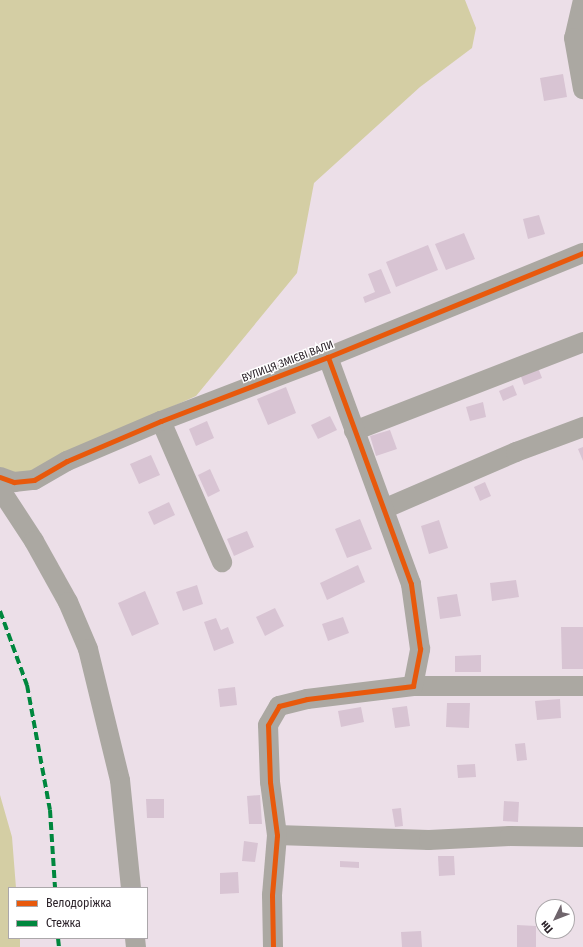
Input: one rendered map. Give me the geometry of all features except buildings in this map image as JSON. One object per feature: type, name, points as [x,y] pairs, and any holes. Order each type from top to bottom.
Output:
[{"type":"street","points":[[583,0],[574,38],[583,89]]},
{"type":"street","name":"ВУЛИЦЯ ЗМІЄВІ ВАЛИ","points":[[0,477],[14,482],[34,480],[67,461],[161,421],[328,357],[583,253]]},
{"type":"street","points":[[354,432],[583,342]]},
{"type":"street","points":[[328,357],[354,432],[386,508],[411,584],[420,649],[413,686]]},
{"type":"street","points":[[161,421],[222,562]]},
{"type":"street","points":[[386,508],[516,452],[583,427]]},
{"type":"street","points":[[0,488],[34,541],[68,602],[88,649],[120,780],[131,887]]},
{"type":"street","points":[[273,947],[272,895],[277,835],[270,782],[268,725],[278,706],[306,699],[413,686],[583,686]]},
{"type":"street","points":[[277,835],[429,840],[510,836],[583,837]]},
{"type":"shaded area","points":[[0,0],[465,0],[476,28],[472,48],[420,87],[314,183],[297,273],[196,396],[23,474],[0,472]]},
{"type":"shaded area","points":[[0,795],[12,837],[16,887],[8,887],[8,939],[20,939],[20,947],[0,947]]},
{"type":"marked path","points":[[0,611],[27,685],[50,810],[55,887]]},
{"type":"marked path","points":[[58,939],[59,947]]},
{"type":"cycle path","points":[[0,477],[14,482],[34,480],[67,461],[161,421],[328,357],[583,253]]},
{"type":"cycle path","points":[[273,947],[272,895],[277,835],[270,782],[268,725],[279,706],[307,699],[413,686],[420,649],[411,584],[328,357]]}]
